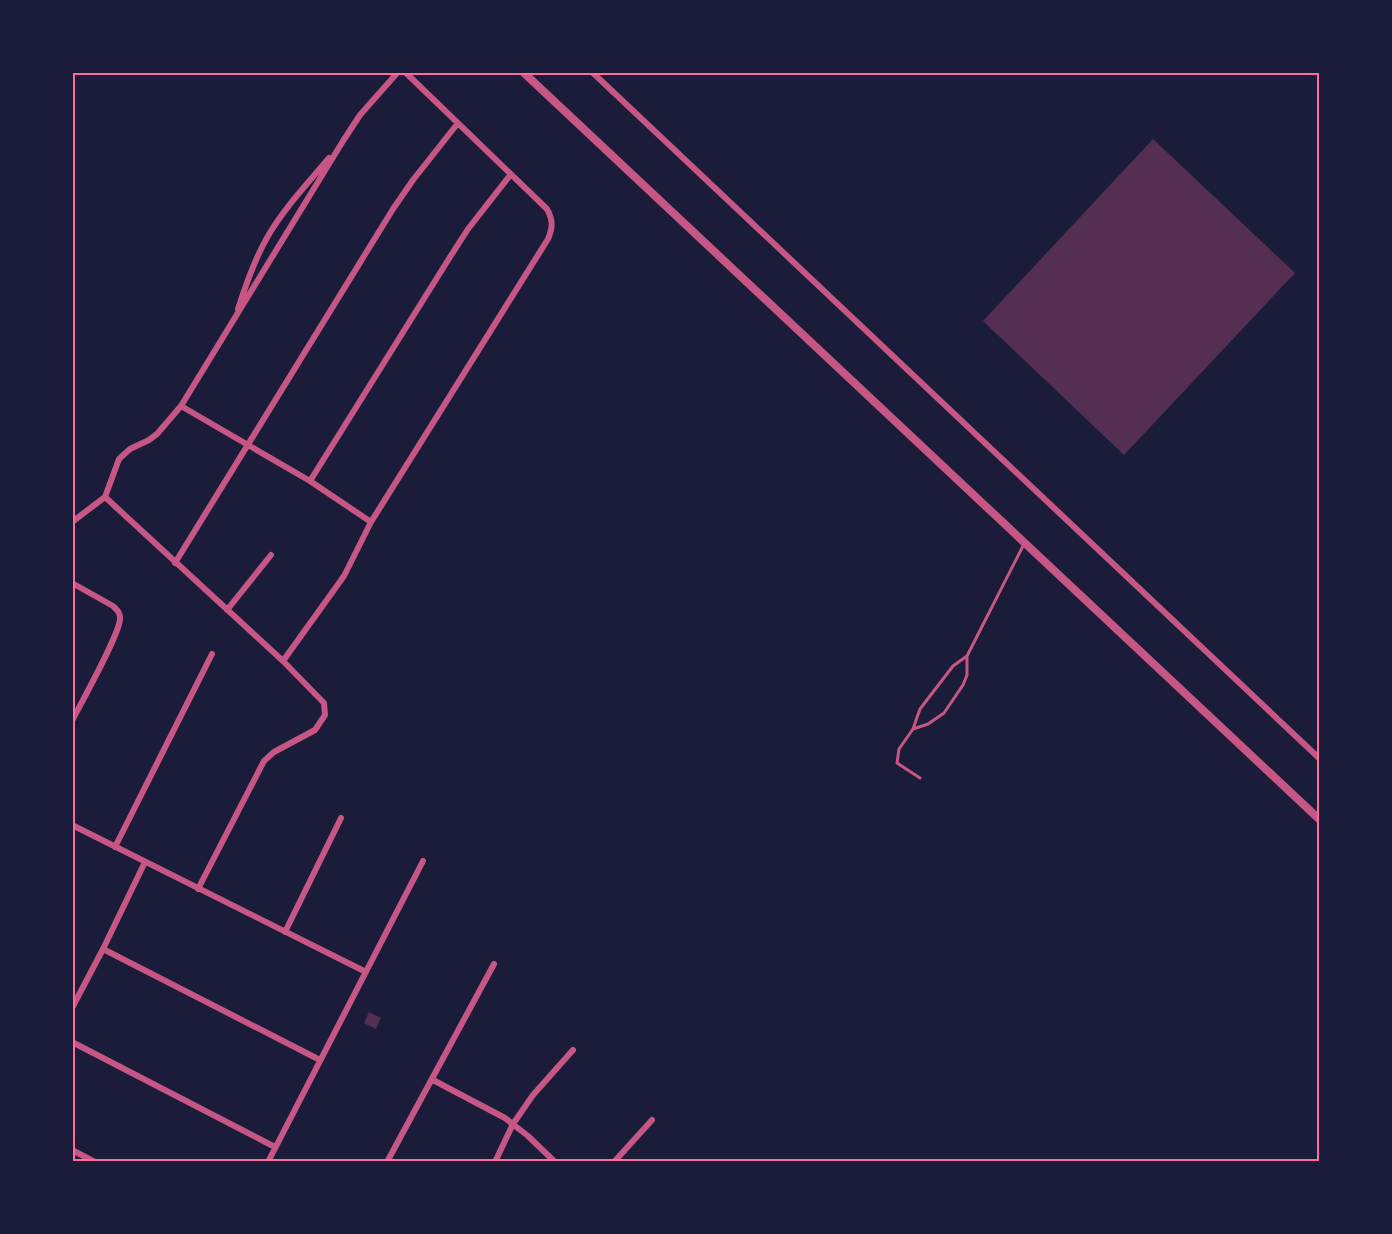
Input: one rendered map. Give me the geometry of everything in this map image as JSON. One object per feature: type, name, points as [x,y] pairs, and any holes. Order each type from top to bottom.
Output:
[{"type":"street","points":[[72,522],[105,497],[119,459],[130,449],[157,434],[181,406],[343,141],[360,115],[398,72]]},
{"type":"street","points":[[283,661],[344,576],[371,522],[548,239],[552,229],[552,219],[547,209],[405,72]]},
{"type":"street","points":[[523,72],[1320,820]]},
{"type":"street","points":[[592,72],[1320,759]]},
{"type":"street","points":[[175,563],[393,210],[413,180],[458,123]]},
{"type":"street","points":[[235,318],[267,237],[296,196],[343,141]]},
{"type":"street","points":[[310,481],[468,229],[510,174]]},
{"type":"street","points":[[181,406],[310,481],[371,522]]},
{"type":"street","points":[[105,497],[283,661],[324,703],[326,716],[315,730],[274,752],[264,761],[198,889]]},
{"type":"street","points":[[227,610],[271,555]]},
{"type":"street","points":[[72,583],[113,606],[119,611],[120,618],[115,635],[72,721]]},
{"type":"street","points":[[115,847],[212,654]]},
{"type":"street","points":[[285,932],[341,818]]},
{"type":"street","points":[[72,825],[366,972]]},
{"type":"street","points":[[268,1162],[423,861]]},
{"type":"street","points":[[72,1008],[145,862]]},
{"type":"street","points":[[103,949],[320,1060]]},
{"type":"street","points":[[387,1162],[494,964]]},
{"type":"street","points":[[72,1042],[275,1147]]},
{"type":"street","points":[[495,1162],[513,1124],[533,1095],[573,1050]]},
{"type":"street","points":[[433,1080],[489,1108],[513,1124],[555,1162]]},
{"type":"street","points":[[614,1162],[652,1120]]},
{"type":"street","points":[[72,1150],[95,1162]]},
{"type":"lane","points":[[913,729],[928,724],[944,713],[963,685],[967,675],[967,656],[1025,543]]},
{"type":"lane","points":[[920,778],[897,763],[899,749],[913,729],[920,709],[952,666],[967,656]]},
{"type":"building","points":[[1153,139],[1295,273],[1124,455],[983,321]]},
{"type":"building","points":[[369,1012],[381,1018],[376,1029],[364,1023]]}]
